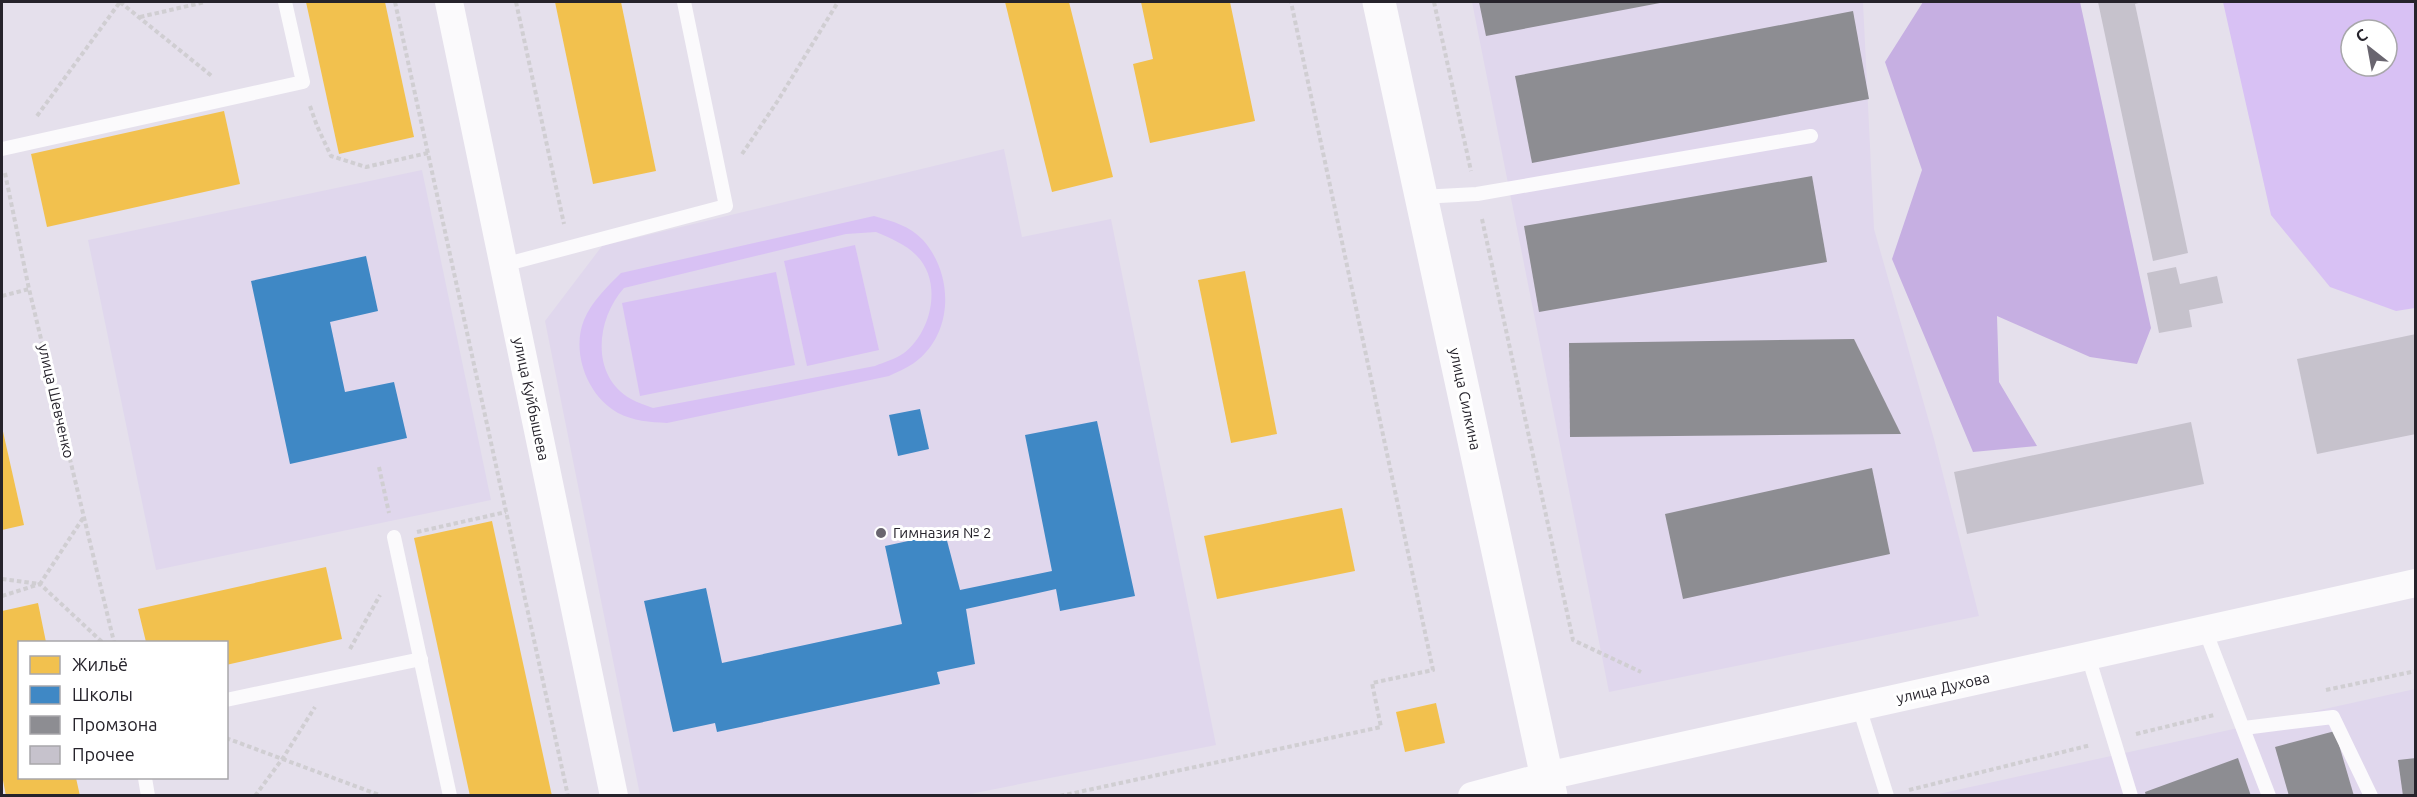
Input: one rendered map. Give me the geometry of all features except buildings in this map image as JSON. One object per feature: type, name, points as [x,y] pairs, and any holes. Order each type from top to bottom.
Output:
[{"type":"main road","name":"улица Силкина","points":[[1379,2],[1549,786]]},
{"type":"street","name":"улица Куйбышева","points":[[449,2],[614,795]]},
{"type":"street","name":"улица Духова","points":[[1472,795],[1549,786],[1859,707],[2415,583]]},
{"type":"lane","points":[[2,149],[303,81],[285,2]]},
{"type":"lane","points":[[504,265],[726,206],[684,2]]},
{"type":"lane","points":[[1420,197],[1476,194],[1811,135]]},
{"type":"lane","points":[[394,537],[450,795]]},
{"type":"lane","points":[[2205,630],[2269,795]]},
{"type":"lane","points":[[2088,656],[2131,795]]},
{"type":"lane","points":[[228,700],[421,659]]},
{"type":"lane","points":[[1859,707],[1893,794]]},
{"type":"lane","points":[[2244,728],[2333,717],[2371,795]]},
{"type":"lane","points":[[145,779],[148,795]]},
{"type":"path","points":[[16,145],[120,2],[237,96]]},
{"type":"path","points":[[140,17],[205,2]]},
{"type":"path","points":[[396,2],[568,795]]},
{"type":"path","points":[[516,2],[569,248]]},
{"type":"path","points":[[721,184],[777,102],[838,2]]},
{"type":"path","points":[[1060,795],[1381,727],[1372,683],[1433,670],[1291,2]]},
{"type":"path","points":[[1434,2],[1573,640],[1641,672]]},
{"type":"path","points":[[303,81],[317,126],[331,156],[366,167],[428,153]]},
{"type":"path","name":"улица Шевченко","points":[[4,170],[29,290],[114,641]]},
{"type":"path","points":[[2,296],[29,290]]},
{"type":"path","points":[[379,467],[394,537],[506,512]]},
{"type":"path","points":[[2,596],[40,584],[83,518]]},
{"type":"path","points":[[2,579],[40,584],[101,641]]},
{"type":"path","points":[[2315,693],[2415,670]]},
{"type":"path","points":[[1893,794],[2237,710]]},
{"type":"path","points":[[228,739],[382,795]]},
{"type":"shaded area","points":[[1472,2],[1863,2],[1874,229],[1934,439],[1979,616],[1609,692]]},
{"type":"shaded area","points":[[1923,2],[2080,2],[2151,328],[2137,364],[2090,357],[1997,316],[1999,382],[2037,446],[1973,452],[1892,259],[1922,170],[1885,62]]},
{"type":"shaded area","points":[[2223,2],[2415,2],[2415,308],[2396,311],[2330,287],[2271,215]]},
{"type":"shaded area","name":"Гимназия № 2","points":[[1004,149],[1022,237],[1111,219],[1216,745],[965,795],[640,795],[545,321],[602,246]]},
{"type":"shaded area","points":[[422,170],[491,500],[156,570],[88,240]]},
{"type":"shaded area","points":[[874,216],[894,222],[918,235],[933,254],[944,287],[943,321],[927,351],[911,365],[889,376],[667,423],[642,421],[618,413],[598,396],[584,372],[579,346],[580,332],[587,313],[605,289],[621,273]],"holes":[[[876,232],[912,251],[924,266],[929,278],[931,306],[927,320],[914,344],[897,357],[875,366],[653,408],[631,399],[618,389],[609,376],[603,362],[603,331],[608,315],[624,288],[846,234]]]},
{"type":"shaded area","points":[[855,245],[879,350],[807,366],[784,261]]},
{"type":"shaded area","points":[[776,272],[795,365],[640,396],[622,303]]},
{"type":"shaded area","points":[[2415,689],[2415,795],[1934,795]]},
{"type":"place","name":"Гимназия № 2","points":[[881,533]]}]
